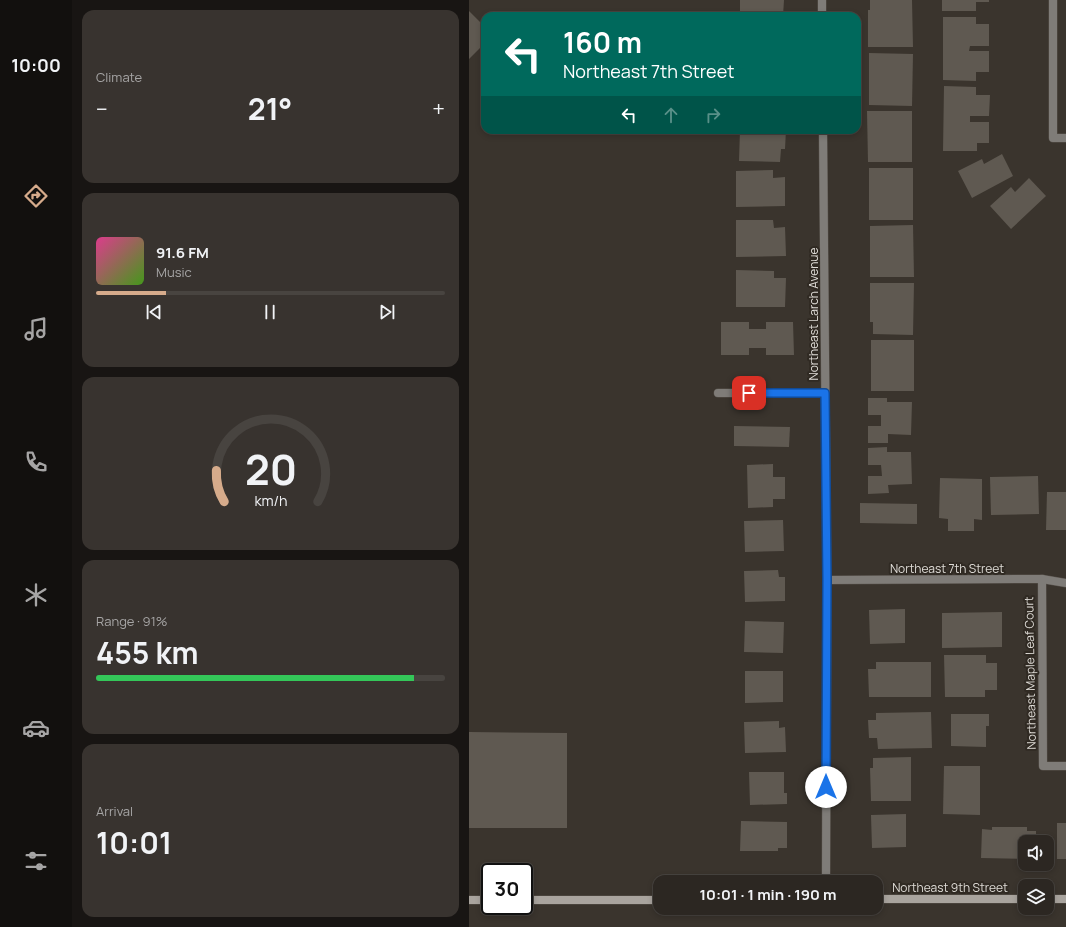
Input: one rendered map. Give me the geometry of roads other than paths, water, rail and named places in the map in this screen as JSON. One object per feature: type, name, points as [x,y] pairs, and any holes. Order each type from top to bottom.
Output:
[{"type":"main road","name":"Northeast 9th Street","points":[[883,899],[1018,899]]},
{"type":"main road","points":[[1054,899],[1066,899]]},
{"type":"main road","points":[[469,900],[481,900]]},
{"type":"main road","points":[[533,900],[653,900]]},
{"type":"street","points":[[822,0],[822,12]]},
{"type":"street","points":[[1053,0],[1053,138],[1066,138]]},
{"type":"street","name":"Northeast Larch Avenue","points":[[823,134],[827,580],[826,875]]},
{"type":"street","points":[[718,393],[825,393]]},
{"type":"street","name":"Northeast 7th Street","points":[[827,580],[1042,579],[1066,583]]},
{"type":"street","name":"Northeast Maple Leaf Court","points":[[1042,579],[1043,766],[1066,766]]}]
